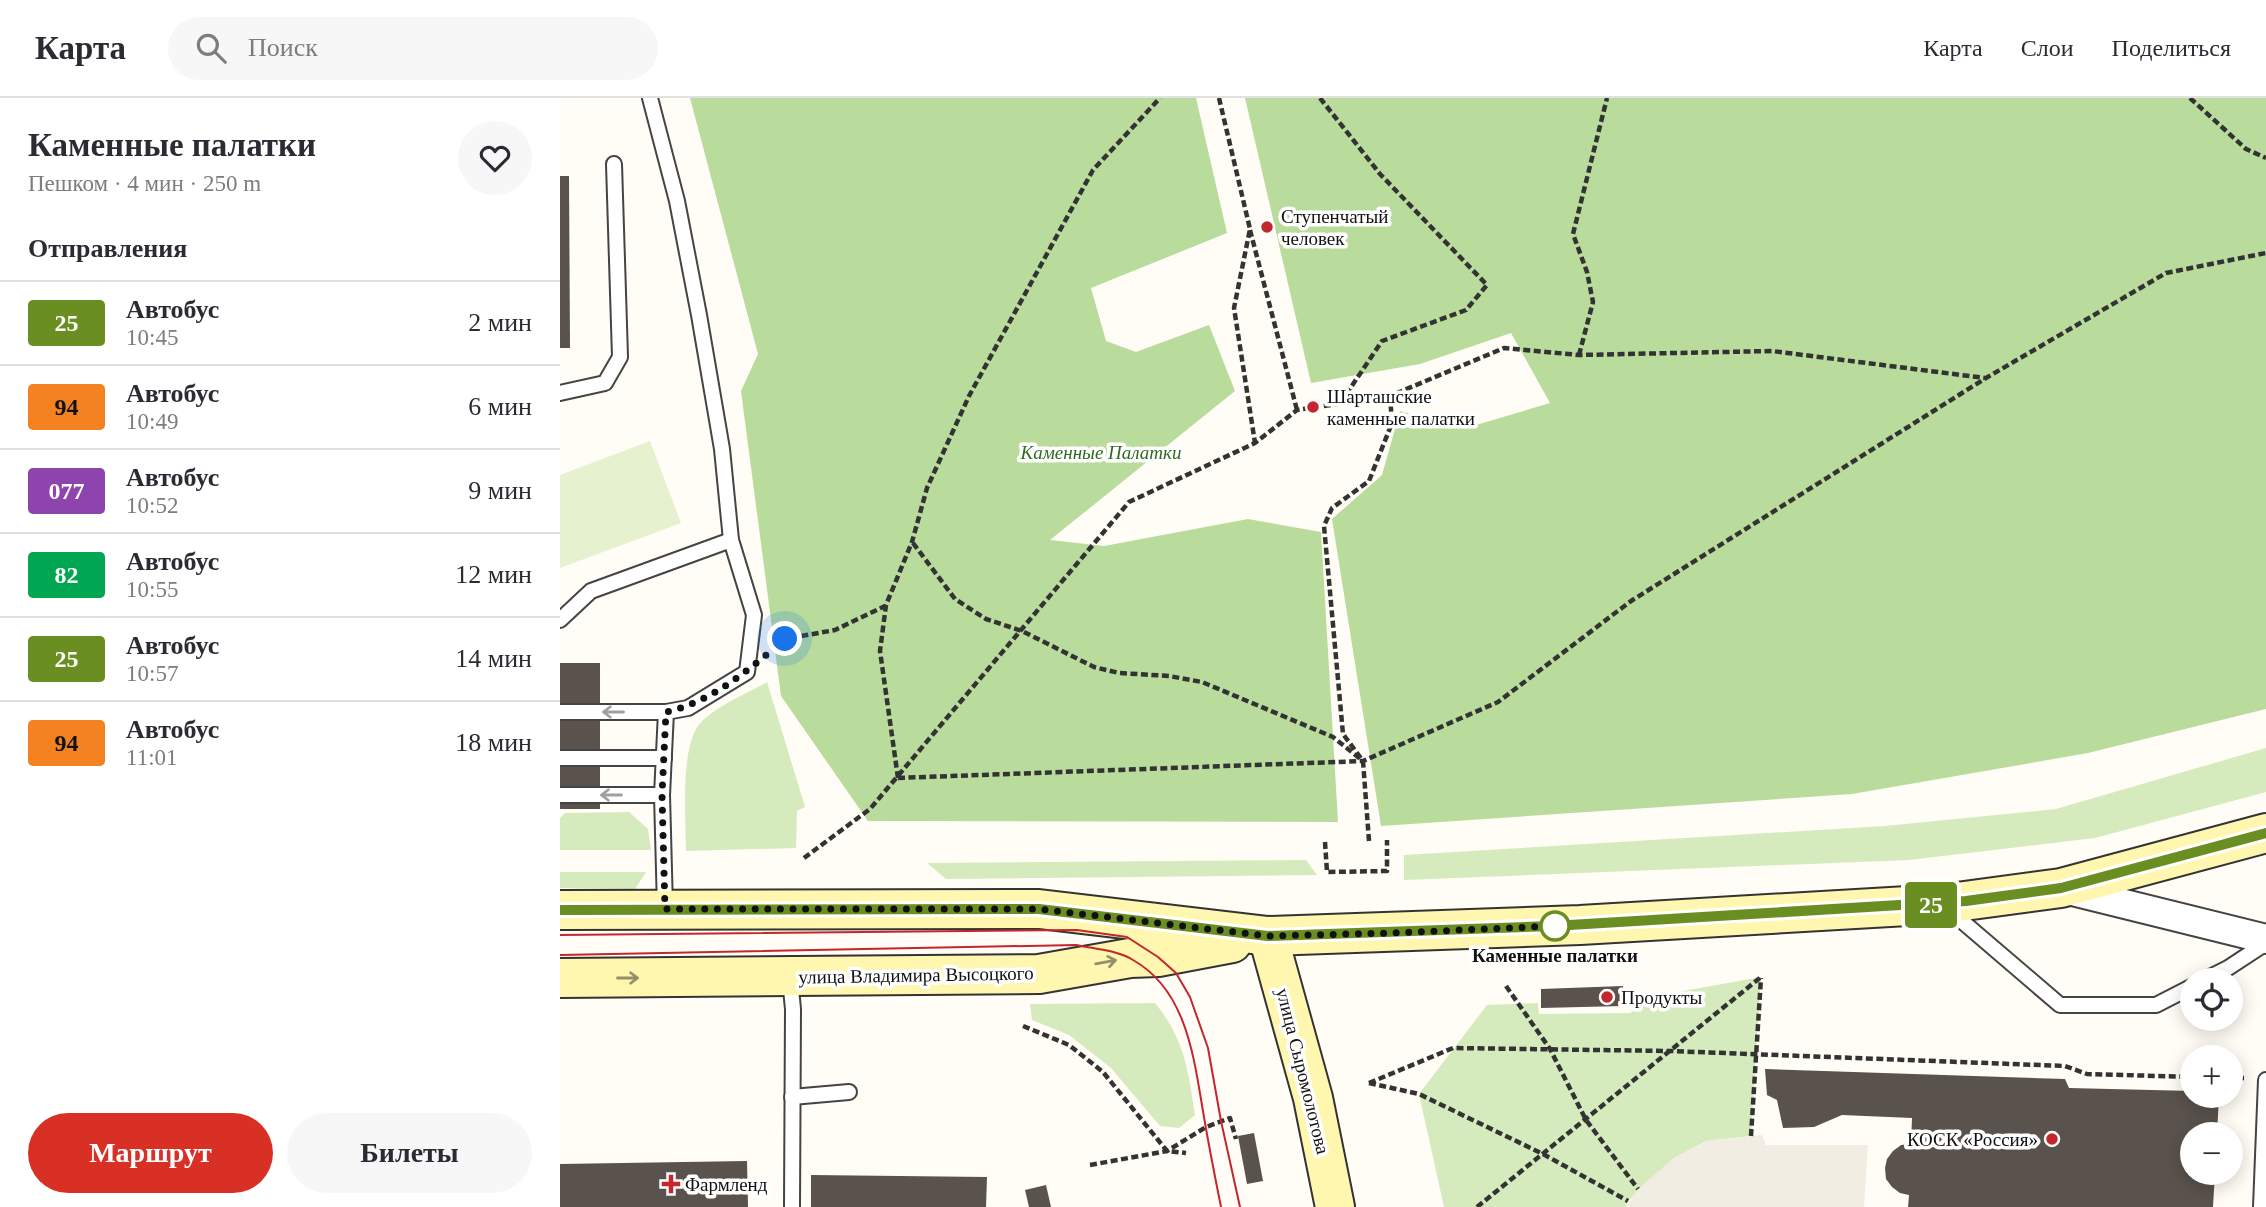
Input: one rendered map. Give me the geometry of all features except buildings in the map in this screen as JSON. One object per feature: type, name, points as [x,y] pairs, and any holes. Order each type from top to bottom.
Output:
[{"type":"main road","name":"улица Владимира Высоцкого","points":[[560,910],[1039,909],[1268,936],[1567,926],[1942,904],[2061,888],[2266,833]]},
{"type":"main road","name":"улица Владимира Высоцкого","points":[[560,978],[1039,974],[1130,958],[1158,957],[1268,936]]},
{"type":"main road","name":"улица Сыромолотова","points":[[1268,936],[1313,1098],[1335,1207]]},
{"type":"street","name":"улица Владимира Высоцкого","points":[[2061,888],[2266,941]]},
{"type":"lane","points":[[560,712],[666,712],[688,708],[747,672],[754,615],[731,540],[722,449],[696,302],[677,201],[650,98]]},
{"type":"lane","points":[[560,393],[605,383],[621,357],[614,164]]},
{"type":"lane","points":[[560,620],[591,591],[731,540]]},
{"type":"lane","points":[[665,909],[662,795],[666,712]]},
{"type":"lane","points":[[560,758],[664,758]]},
{"type":"lane","points":[[560,795],[662,795]]},
{"type":"lane","points":[[1942,904],[2060,1005],[2156,1005],[2180,993]]},
{"type":"lane","points":[[2228,968],[2266,941]]},
{"type":"lane","points":[[790,977],[793,1009],[792,1207]]},
{"type":"lane","points":[[2261,1207],[2266,1080]]},
{"type":"lane","points":[[792,1097],[849,1092]]},
{"type":"path","points":[[898,778],[880,651],[886,605],[912,542],[927,488],[969,396],[1093,170],[1160,98]]},
{"type":"path","points":[[1219,98],[1297,410]]},
{"type":"path","points":[[1320,98],[1380,174],[1487,285],[1466,310],[1382,341],[1341,403]]},
{"type":"path","points":[[1579,355],[1594,302],[1587,272],[1573,234],[1607,98]]},
{"type":"path","points":[[2190,98],[2246,149],[2266,158]]},
{"type":"path","points":[[1250,229],[1234,308],[1255,443]]},
{"type":"path","points":[[898,778],[1363,761],[1498,702],[1632,601],[1986,378],[2166,273],[2266,253]]},
{"type":"path","points":[[804,858],[870,809],[1129,502],[1255,443],[1297,410],[1390,396],[1504,348],[1579,355],[1772,351],[1986,378]]},
{"type":"path","points":[[1369,841],[1363,761],[1343,734],[1324,526],[1332,508],[1369,481],[1392,423],[1390,396]]},
{"type":"path","points":[[912,542],[955,599],[986,619],[1022,631],[1094,667],[1119,673],[1202,681],[1333,737],[1363,761]]},
{"type":"path","points":[[747,672],[785,639],[835,629],[886,605]]},
{"type":"path","points":[[1325,842],[1327,872],[1387,871],[1387,840]]},
{"type":"path","points":[[1477,1207],[1761,977],[1751,1136]]},
{"type":"path","points":[[1506,986],[1549,1049],[1586,1120],[1638,1189]]},
{"type":"path","points":[[1023,1026],[1069,1045],[1102,1072],[1167,1151]]},
{"type":"path","points":[[1628,1202],[1543,1154],[1419,1094],[1369,1083],[1453,1048],[1671,1051],[2065,1066],[2087,1074],[2180,1077]]},
{"type":"path","points":[[1167,1151],[1206,1127],[1230,1118],[1236,1139]]},
{"type":"path","points":[[1090,1165],[1167,1151],[1186,1153]]},
{"type":"green space","name":"Каменные Палатки","points":[[690,98],[1196,98],[1227,233],[1091,288],[1106,341],[1136,352],[1209,325],[1235,391],[1050,540],[1104,546],[1248,519],[1321,532],[1338,822],[868,821],[781,696],[741,391],[758,354]]},
{"type":"green space","points":[[1245,98],[2266,98],[2266,709],[2088,753],[1852,794],[1381,826],[1332,519],[1382,475],[1400,411],[1466,428],[1550,403],[1511,333],[1420,364],[1311,383]]},
{"type":"green space","points":[[650,441],[681,523],[560,568],[560,475]]},
{"type":"green space","points":[[767,682],[805,807],[797,811],[796,848],[686,851],[685,786],[692,738],[698,726],[712,713]]},
{"type":"green space","points":[[2266,748],[2266,792],[2095,838],[1909,860],[1404,880],[1404,855],[1885,826],[2056,809]]},
{"type":"green space","points":[[629,812],[648,829],[651,850],[560,850],[560,818],[565,813]]},
{"type":"green space","points":[[1306,860],[1317,875],[946,879],[927,863]]},
{"type":"green space","points":[[560,872],[646,872],[635,889],[560,888]]},
{"type":"green space","points":[[1761,977],[1751,1136],[1706,1141],[1674,1158],[1628,1201],[1626,1207],[1444,1207],[1419,1094],[1487,1005],[1538,1003],[1539,1014],[1631,1013],[1639,999]]},
{"type":"green space","points":[[1155,1003],[1179,1043],[1190,1084],[1195,1115],[1179,1128],[1160,1126],[1111,1068],[1069,1035],[1032,1020],[1030,1004]]},
{"type":"shaded area","points":[[1762,1135],[1766,1145],[1868,1145],[1864,1207],[1626,1207],[1638,1189],[1674,1158],[1706,1141]]},
{"type":"tram line","points":[[560,935],[1077,930],[1127,937],[1158,957],[1176,973],[1190,997],[1208,1048],[1240,1207]]},
{"type":"tram line","points":[[560,955],[1076,945],[1120,954],[1151,973],[1177,1008],[1192,1050],[1221,1207]]},
{"type":"bus line","name":"25","points":[[560,910],[1039,909],[1268,936],[1553,926],[1966,901],[2061,888],[2266,833]]},
{"type":"place","name":"Ступенчатый человек","points":[[1267,227]]},
{"type":"place","name":"Шарташские каменные палатки","points":[[1313,407]]},
{"type":"place","name":"Каменные палатки","points":[[1555,926]]},
{"type":"place","name":"Продукты","points":[[1607,997]]},
{"type":"place","name":"КОСК «Россия»","points":[[2052,1139]]},
{"type":"place","name":"Фармленд","points":[[671,1184]]},
{"type":"route","points":[[785,639],[747,672],[688,708],[666,712],[662,795],[665,909],[1039,909],[1268,936],[1555,926]]}]
